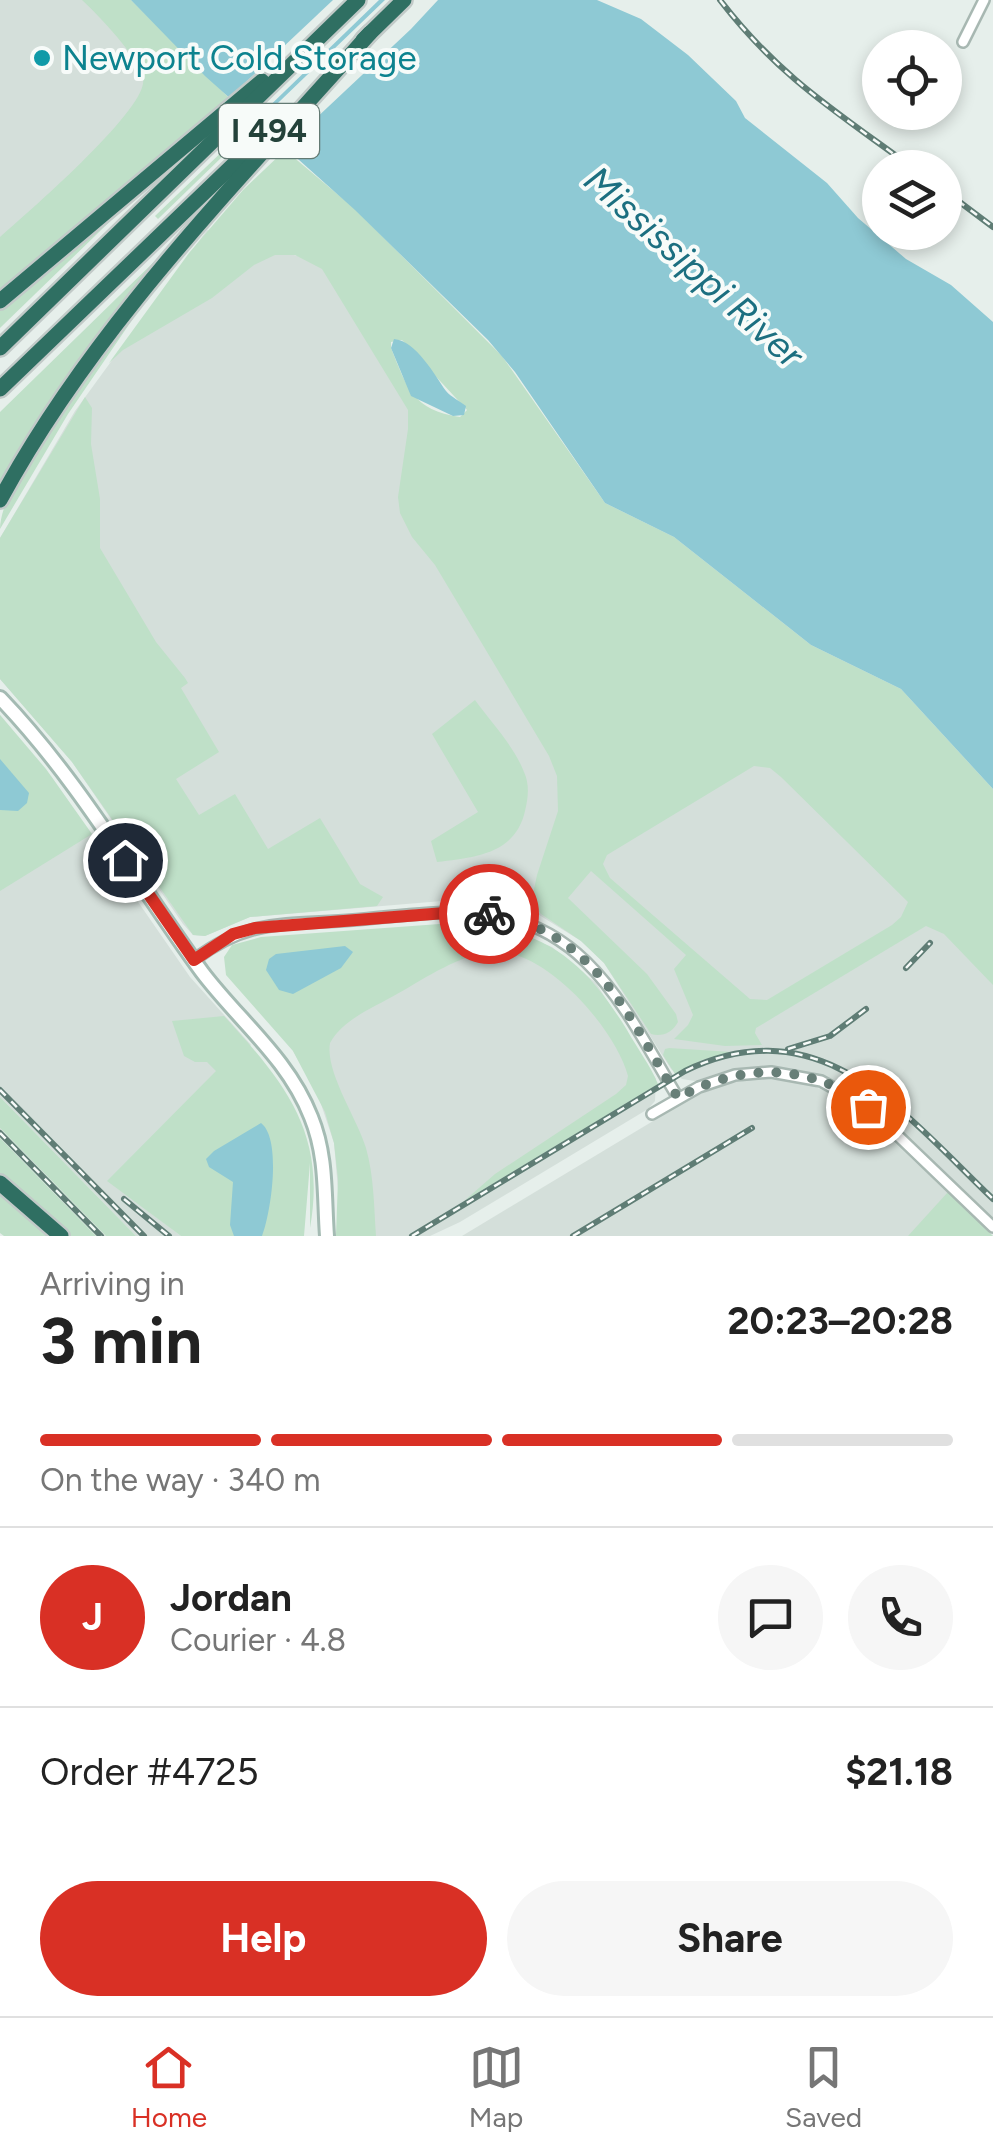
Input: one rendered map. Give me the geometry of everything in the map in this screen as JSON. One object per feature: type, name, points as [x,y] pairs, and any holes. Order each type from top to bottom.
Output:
[{"type":"highway","name":"I 494","points":[[0,390],[404,0]]},
{"type":"highway","name":"I 494","points":[[0,348],[352,6]]},
{"type":"highway","points":[[0,302],[352,6]]},
{"type":"highway","points":[[0,500],[67,390],[182,244],[370,32]]},
{"type":"highway","points":[[0,398],[60,332]]},
{"type":"highway","points":[[0,1182],[62,1236]]},
{"type":"main road","points":[[0,698],[72,782],[194,960],[274,1054],[301,1095],[321,1147],[326,1236]]},
{"type":"main road","points":[[318,1236],[326,1214]]},
{"type":"street","points":[[963,42],[984,0]]},
{"type":"street","points":[[194,960],[233,934],[264,926],[445,913],[517,919],[565,944],[604,977],[678,1098]]},
{"type":"street","points":[[652,1114],[713,1080],[754,1072],[795,1074],[828,1084],[868,1107],[993,1227]]},
{"type":"shaded area","points":[[0,0],[131,0],[229,98],[0,274]]},
{"type":"shaded area","points":[[207,230],[322,263],[416,417],[993,972],[993,1218],[871,1101],[838,1081],[765,1066],[731,1069],[695,1081],[682,1079],[671,1069],[604,963],[581,941],[531,910],[442,901],[250,917],[205,936],[193,935],[183,924],[72,762],[0,679],[0,538],[75,411]]},
{"type":"shaded area","points":[[0,715],[53,779],[190,977],[251,1045],[113,1184],[181,1236],[136,1236],[0,1097]]},
{"type":"shaded area","points":[[501,927],[552,947],[596,983],[656,1079],[655,1101],[648,1109],[460,1222],[430,1236],[336,1236],[339,1201],[334,1143],[317,1092],[293,1051]]},
{"type":"shaded area","points":[[760,1078],[807,1083],[855,1105],[987,1230],[977,1236],[462,1236],[693,1097],[726,1084]]},
{"type":"shaded area","points":[[0,1128],[106,1236],[96,1236],[0,1138]]},
{"type":"green space","points":[[82,0],[131,0],[229,98],[0,295],[0,237],[84,160],[140,93],[143,79],[134,60]]},
{"type":"green space","points":[[254,121],[256,124],[158,219],[155,216]]},
{"type":"green space","points":[[285,150],[355,209],[502,356],[605,503],[674,537],[811,645],[901,689],[993,789],[993,985],[944,934],[926,926],[756,1028],[762,1045],[725,1046],[674,1039],[693,1015],[674,969],[686,955],[591,871],[568,898],[647,974],[676,1014],[678,1022],[670,1031],[651,1034],[604,963],[535,906],[537,875],[558,811],[557,776],[493,662],[400,513],[398,497],[408,410],[322,269],[295,255],[275,255],[254,265],[212,298],[123,350],[109,363],[189,253],[243,190]],"holes":[[[402,340],[467,410],[460,417],[432,409],[407,386],[391,348],[391,342]],[[754,766],[770,768],[781,777],[908,902],[892,925],[767,1000],[750,999],[610,878],[603,864],[607,855]]]},
{"type":"green space","points":[[130,202],[0,328],[0,307]]},
{"type":"green space","points":[[160,256],[163,260],[60,389],[0,489],[0,412]]},
{"type":"green space","points":[[160,279],[68,414],[0,529],[5,504],[41,438]]},
{"type":"green space","points":[[85,397],[92,408],[91,444],[100,499],[100,548],[156,642],[188,683],[181,688],[219,752],[176,779],[199,815],[235,794],[268,849],[320,818],[360,884],[383,897],[377,906],[250,917],[205,936],[193,935],[72,762],[0,679],[0,538]]},
{"type":"green space","points":[[475,700],[520,762],[528,787],[525,811],[520,826],[503,845],[478,855],[437,862],[431,841],[478,812],[432,734]]},
{"type":"green space","points":[[0,715],[46,769],[92,834],[0,891]]},
{"type":"green space","points":[[467,922],[495,926],[542,942],[580,969],[612,1006],[658,1084],[464,1201],[495,1174],[616,1094],[626,1085],[628,1076],[621,1057],[594,1016],[557,978],[536,964],[495,952],[444,967],[360,1014],[330,1043],[332,1067],[369,1159],[376,1236],[336,1236],[338,1179],[325,1112],[293,1051],[226,975],[224,957],[232,945],[261,937]]},
{"type":"green space","points":[[224,1016],[282,1087],[306,1136],[312,1164],[314,1194],[310,1228],[310,1163],[304,1236],[181,1236],[107,1181],[216,1071],[207,1062],[195,1062],[184,1056],[172,1021]]},
{"type":"green space","points":[[665,1049],[732,1052],[702,1060],[675,1074],[663,1055]]},
{"type":"green space","points":[[0,1097],[136,1236],[106,1236],[0,1128]]},
{"type":"green space","points":[[0,1138],[96,1236],[71,1236],[0,1174]]},
{"type":"green space","points":[[0,1187],[56,1236],[0,1233]]},
{"type":"green space","points":[[948,1192],[993,1236],[908,1236]]},
{"type":"water","name":"Mississippi River","points":[[131,0],[597,0],[641,19],[688,55],[736,101],[745,118],[827,183],[862,221],[862,250],[895,250],[951,285],[993,322],[993,789],[901,689],[811,645],[674,537],[605,503],[515,372],[488,340],[355,210],[205,76]]},
{"type":"water","points":[[394,339],[417,352],[446,391],[466,406],[464,415],[453,416],[411,396],[391,348]]},
{"type":"water","points":[[0,759],[29,793],[27,803],[18,811],[0,810]]},
{"type":"water","points":[[345,946],[353,952],[341,968],[293,994],[279,990],[266,970],[269,959],[276,954]]},
{"type":"water","points":[[261,1123],[271,1144],[273,1160],[265,1225],[262,1236],[234,1236],[230,1225],[233,1182],[209,1167],[206,1159]]},
{"type":"pier","points":[[333,0],[379,0],[250,125],[227,102],[229,98]]},
{"type":"pier","points":[[385,0],[438,0],[282,154],[253,127]]},
{"type":"railway","points":[[720,0],[787,72],[888,150]]},
{"type":"railway","points":[[962,204],[993,227]]},
{"type":"railway","points":[[906,968],[930,943]]},
{"type":"railway","points":[[788,1049],[830,1036],[866,1009]]},
{"type":"railway","points":[[412,1236],[685,1071],[734,1054],[779,1051],[819,1060],[857,1079],[893,1104],[993,1199]]},
{"type":"railway","points":[[0,1090],[144,1236]]},
{"type":"railway","points":[[573,1236],[752,1128]]},
{"type":"railway","points":[[0,1133],[101,1236]]},
{"type":"railway","points":[[124,1199],[169,1236]]},
{"type":"way so far","points":[[489,914],[539,928],[594,967],[604,977],[678,1098],[723,1077],[772,1072],[821,1081],[868,1107]]},
{"type":"place","name":"Newport Cold Storage","points":[[42,58]]},
{"type":"route","points":[[125,860],[194,960],[233,934],[255,928],[445,913],[489,914]]}]
